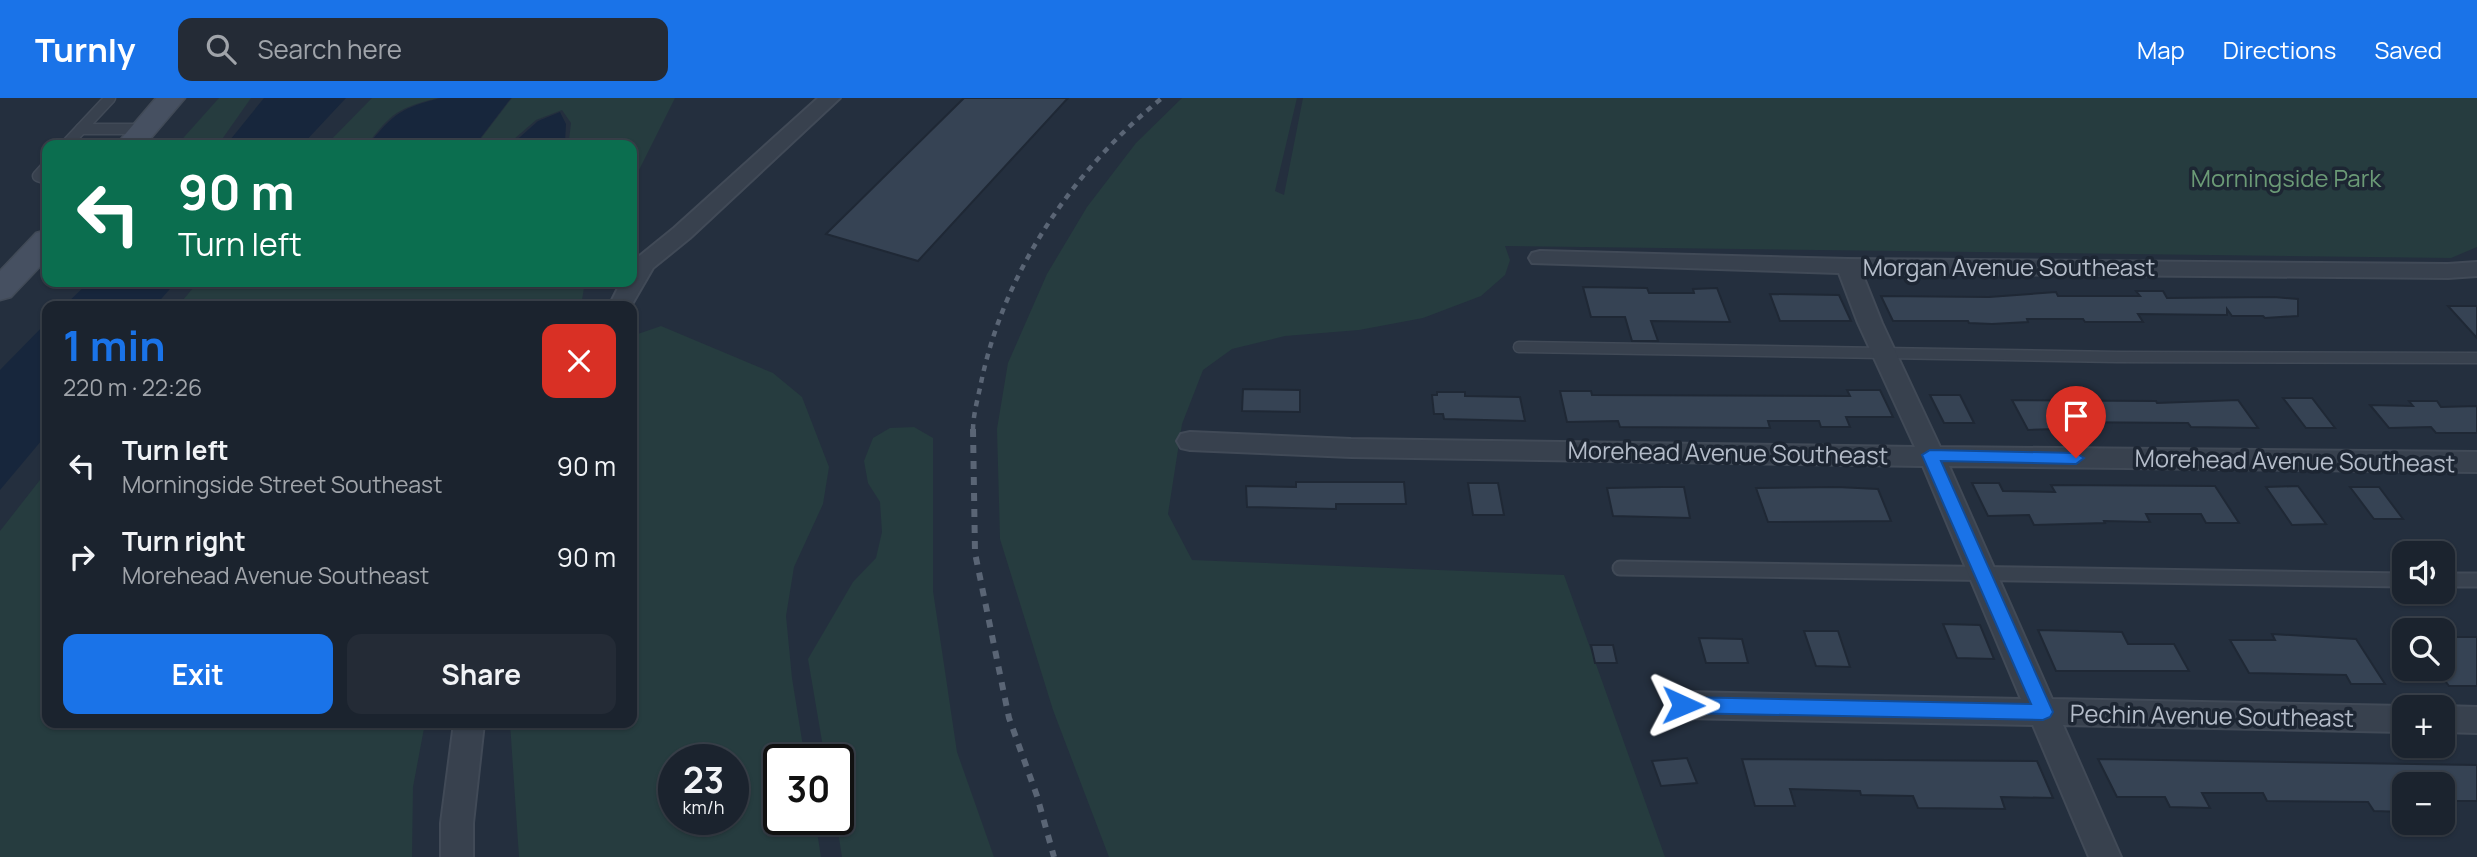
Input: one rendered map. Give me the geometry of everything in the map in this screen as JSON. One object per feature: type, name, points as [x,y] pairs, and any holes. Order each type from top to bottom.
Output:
[{"type":"main road","points":[[137,137],[171,98]]},
{"type":"main road","points":[[5,278],[42,245]]},
{"type":"street","points":[[637,275],[645,263],[682,233],[830,98]]},
{"type":"street","name":"Morgan Avenue Southeast","points":[[1540,258],[2473,274]]},
{"type":"street","points":[[1848,265],[2105,857]]},
{"type":"street","name":"Morehead Avenue Southeast","points":[[1190,441],[1350,448],[2378,463],[2477,462]]},
{"type":"street","name":"Pechin Avenue Southeast","points":[[1683,705],[2392,719]]},
{"type":"street","points":[[2455,719],[2477,720]]},
{"type":"street","points":[[457,857],[457,823],[468,728]]},
{"type":"lane","points":[[71,140],[110,98]]},
{"type":"lane","points":[[81,129],[137,137]]},
{"type":"lane","points":[[1519,347],[1806,352],[1858,350],[1885,353],[2182,359],[2477,358]]},
{"type":"lane","points":[[1620,568],[2392,580]]},
{"type":"lane","points":[[2455,580],[2477,580]]},
{"type":"green space","points":[[219,98],[251,98],[222,140],[181,140]]},
{"type":"green space","points":[[372,98],[438,98],[396,113],[371,140],[331,140]]},
{"type":"green space","points":[[512,98],[675,98],[637,174],[637,140],[569,140],[571,123],[562,110],[536,120],[513,140],[480,140]]},
{"type":"green space","name":"Morningside Park","points":[[1182,98],[1297,98],[1275,191],[1284,195],[1303,98],[2477,98],[2477,247],[2451,258],[1505,246],[1510,260],[1505,275],[1481,296],[1423,318],[1359,330],[1285,336],[1232,349],[1203,370],[1182,424],[1168,514],[1192,560],[1564,575],[1665,857],[1109,857],[1053,710],[1000,539],[997,429],[1008,363],[1047,274],[1087,207],[1136,143]]},
{"type":"green space","points":[[194,287],[584,287],[582,301],[182,301]]},
{"type":"green space","points":[[661,326],[773,373],[802,397],[829,467],[823,504],[794,567],[786,616],[803,744],[763,744],[763,835],[818,835],[821,857],[519,857],[510,728],[637,728],[637,334]]},
{"type":"green space","points":[[914,427],[933,438],[933,591],[957,752],[994,857],[842,857],[839,835],[854,835],[854,744],[822,744],[808,659],[853,582],[876,558],[882,532],[880,502],[868,483],[864,461],[873,438],[890,428]]},
{"type":"green space","points":[[42,477],[42,728],[424,728],[413,787],[412,857],[0,857],[0,531]]},
{"type":"water","points":[[264,98],[346,98],[307,140],[230,140]]},
{"type":"water","points":[[441,98],[511,98],[479,140],[372,140],[399,113]]},
{"type":"water","points":[[560,112],[566,124],[565,140],[517,140],[538,121]]},
{"type":"water","points":[[84,287],[172,287],[159,301],[69,301]]},
{"type":"water","points":[[42,327],[42,440],[0,490],[0,370]]},
{"type":"building","points":[[964,98],[1068,98],[918,261],[826,234]]},
{"type":"building","points":[[1583,287],[1647,288],[1649,293],[1694,293],[1693,289],[1717,288],[1730,322],[1651,321],[1658,341],[1632,341],[1625,317],[1591,317]]},
{"type":"building","points":[[2136,291],[2163,291],[2167,298],[2298,299],[2298,316],[2232,316],[2227,309],[2227,315],[2138,314],[2143,322],[2085,322],[2083,319],[2027,319],[2028,322],[1992,324],[1968,321],[1893,321],[1881,296],[1989,297],[2056,292],[2058,296],[2140,296]]},
{"type":"building","points":[[1770,294],[1839,295],[1851,321],[1780,321]]},
{"type":"building","points":[[2448,306],[2477,306],[2477,338]]},
{"type":"building","points":[[1243,389],[1300,390],[1300,412],[1242,411]]},
{"type":"building","points":[[1847,390],[1880,390],[1893,417],[1846,417],[1850,427],[1821,427],[1819,421],[1768,421],[1770,428],[1620,427],[1618,421],[1567,422],[1560,391],[1591,391],[1592,395],[1850,396]]},
{"type":"building","points":[[1437,392],[1465,392],[1465,396],[1520,397],[1525,421],[1444,419],[1443,414],[1434,414],[1432,395],[1437,395]]},
{"type":"building","points":[[1930,395],[1960,395],[1974,423],[1944,423]]},
{"type":"building","points":[[2283,398],[2312,398],[2335,428],[2306,428]]},
{"type":"building","points":[[2012,400],[2157,403],[2238,400],[2258,428],[2191,427],[2188,423],[2052,422],[2056,429],[2028,430]]},
{"type":"building","points":[[2409,401],[2437,401],[2441,407],[2477,406],[2477,433],[2436,433],[2431,427],[2389,428],[2370,405],[2413,406]]},
{"type":"building","points":[[1296,482],[1404,482],[1406,504],[1336,504],[1336,509],[1247,507],[1246,486],[1296,487]]},
{"type":"building","points":[[1468,483],[1498,483],[1504,515],[1473,515]]},
{"type":"building","points":[[1972,483],[1999,483],[2003,491],[2055,492],[2051,485],[2215,486],[2239,523],[2206,523],[2201,514],[2146,514],[2150,522],[2104,521],[2105,523],[2034,525],[2029,515],[1988,516]]},
{"type":"building","points":[[2298,486],[2326,524],[2292,525],[2266,487]]},
{"type":"building","points":[[1684,487],[1690,518],[1613,516],[1607,488]]},
{"type":"building","points":[[2350,487],[2379,487],[2403,519],[2374,519]]},
{"type":"building","points":[[1756,488],[1878,489],[1891,521],[1768,522]]},
{"type":"building","points":[[1943,624],[1980,625],[1994,659],[1957,658]]},
{"type":"building","points":[[2038,630],[2122,632],[2128,644],[2174,644],[2189,671],[2056,671]]},
{"type":"building","points":[[1804,631],[1838,631],[1850,667],[1816,666]]},
{"type":"building","points":[[2272,634],[2356,639],[2385,684],[2351,684],[2346,675],[2249,673],[2230,640],[2275,640]]},
{"type":"building","points":[[2455,637],[2477,637],[2477,686],[2449,686],[2445,681],[2455,681]]},
{"type":"building","points":[[1699,638],[1742,639],[1748,663],[1706,663]]},
{"type":"building","points":[[1591,645],[1613,645],[1617,663],[1595,663]]},
{"type":"building","points":[[1687,758],[1697,783],[1661,786],[1652,761]]},
{"type":"building","points":[[1742,759],[2037,761],[2053,798],[2001,797],[2005,809],[1918,808],[1913,796],[1790,789],[1795,806],[1755,806]]},
{"type":"building","points":[[2098,759],[2477,765],[2477,801],[2455,801],[2455,772],[2392,772],[2392,812],[2374,811],[2368,802],[2267,801],[2263,793],[2202,793],[2210,808],[2170,807],[2165,797],[2117,797]]},
{"type":"railway","points":[[973,430],[976,406],[992,342],[1025,262],[1072,190],[1130,126],[1162,98]]},
{"type":"railway","points":[[973,430],[975,553],[1009,718],[1037,796],[1054,857]]},
{"type":"route","points":[[1683,705],[2043,712],[1930,455],[2076,458]]}]
